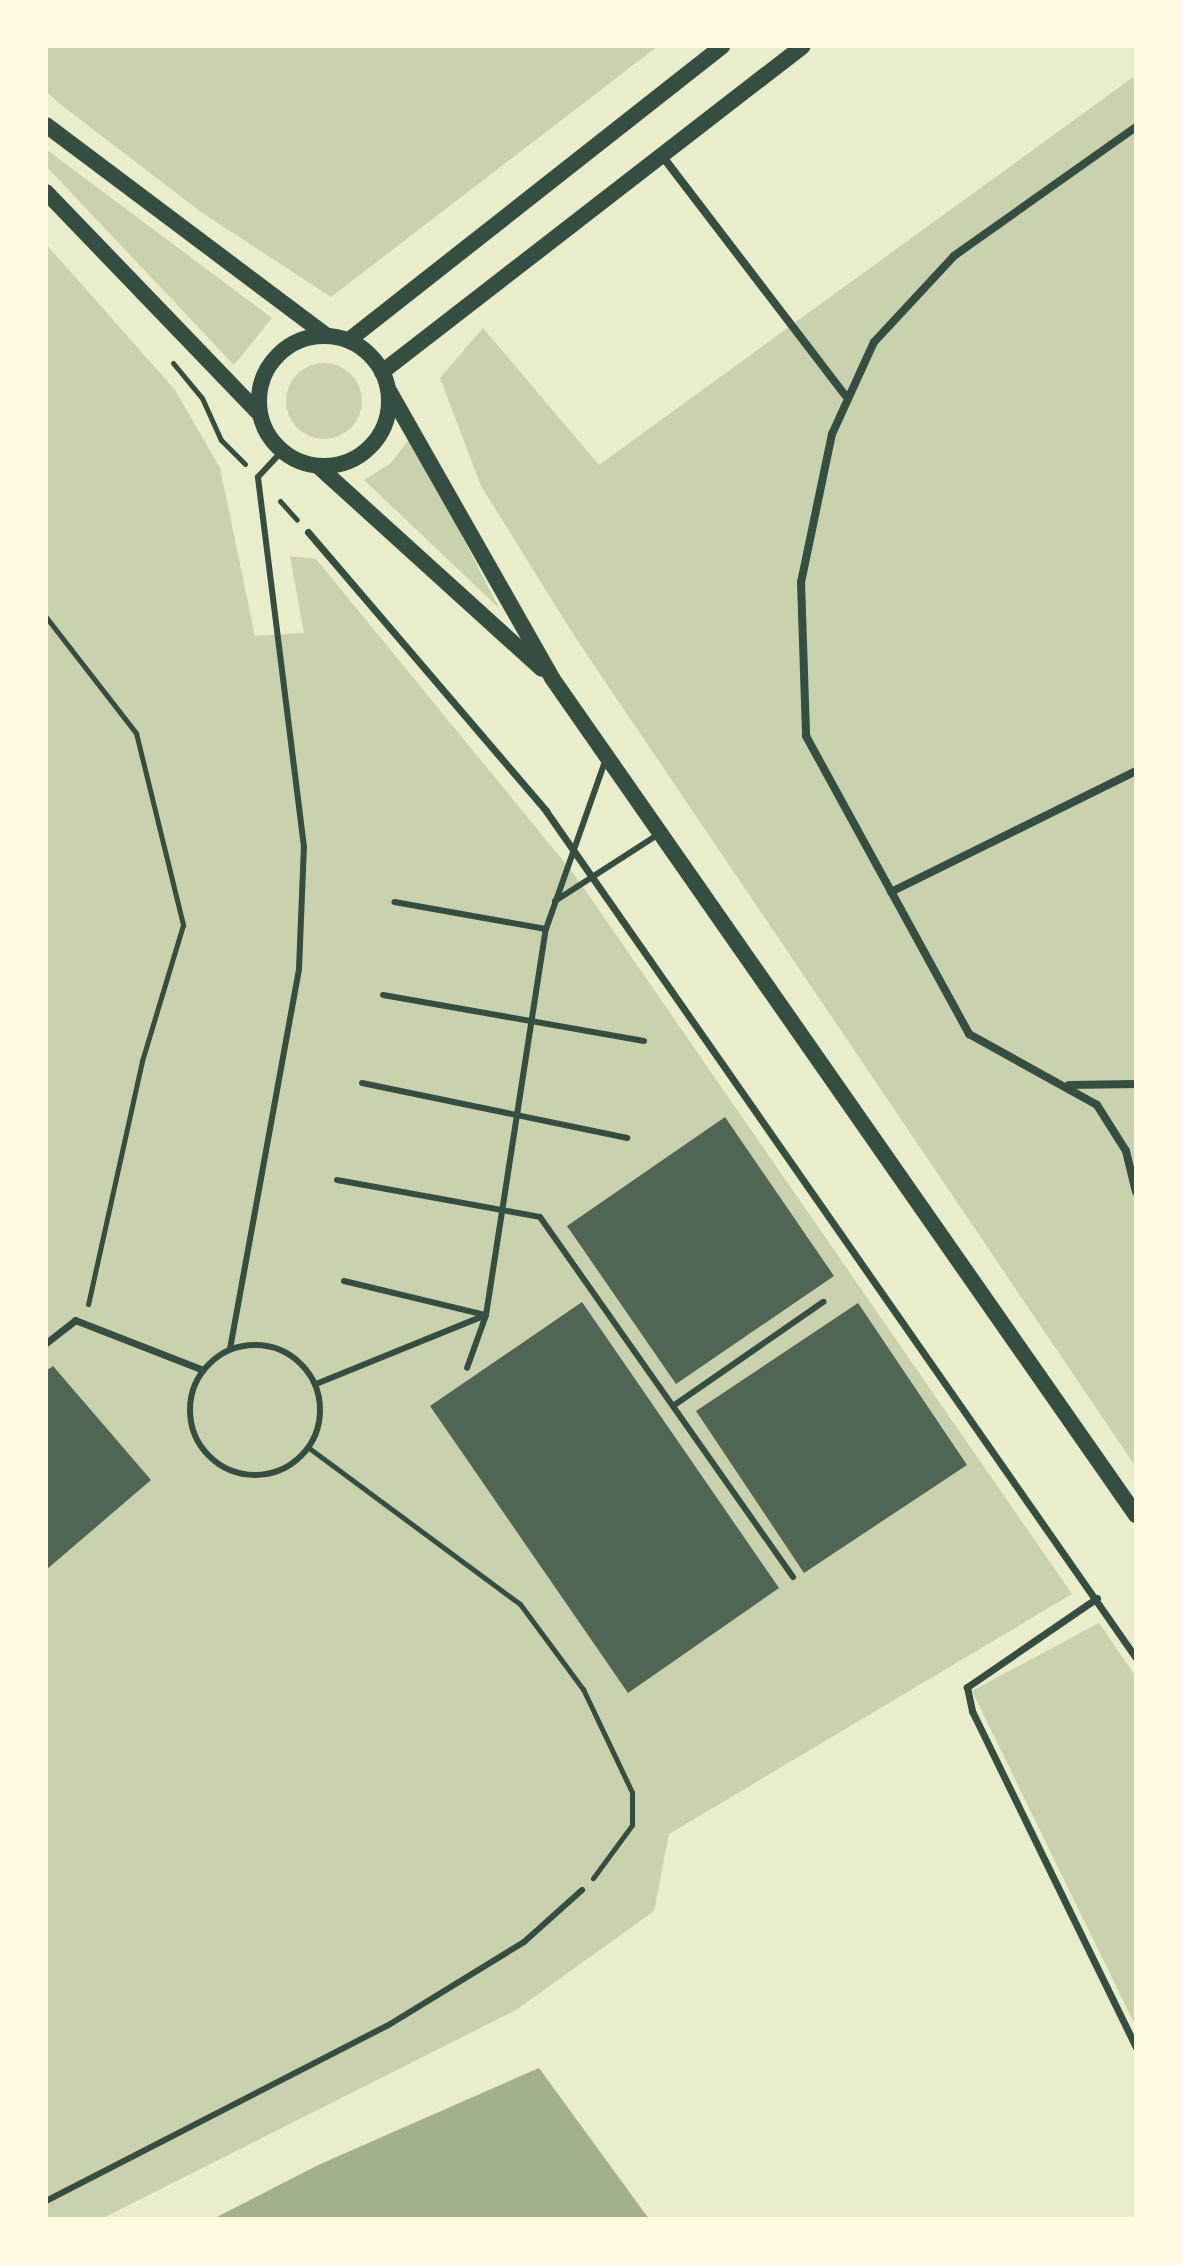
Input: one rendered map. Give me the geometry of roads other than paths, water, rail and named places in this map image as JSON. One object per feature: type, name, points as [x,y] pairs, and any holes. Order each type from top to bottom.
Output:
[{"type":"main road","points":[[349,340],[722,46]]},
{"type":"main road","points":[[382,372],[803,46]]},
{"type":"main road","points":[[46,125],[326,335]]},
{"type":"main road","points":[[46,192],[260,414],[282,451],[318,466],[552,678]]},
{"type":"main road","points":[[260,414],[262,379],[274,358],[303,339],[326,335],[349,340],[382,372],[388,389],[552,678],[1136,1515]]},
{"type":"main road","points":[[318,466],[347,462],[372,445],[388,413],[388,389]]},
{"type":"street","points":[[1136,127],[954,256],[874,342],[845,395],[801,582],[806,736],[891,892],[969,1034],[1067,1085],[1097,1105],[1126,1151],[1136,1192]]},
{"type":"street","points":[[663,157],[845,395]]},
{"type":"street","points":[[308,532],[571,848],[1136,1658]]},
{"type":"street","points":[[891,892],[1136,771]]},
{"type":"street","points":[[1067,1085],[1136,1084]]},
{"type":"street","points":[[46,1343],[75,1320],[203,1370]]},
{"type":"street","points":[[1097,1598],[967,1687],[972,1711],[1136,2047]]},
{"type":"street","points":[[1128,2031],[1136,2026]]},
{"type":"lane","points":[[230,1349],[299,969],[304,847],[258,477],[282,451]]},
{"type":"lane","points":[[467,1368],[486,1315],[497,1207],[546,929],[571,848],[606,759]]},
{"type":"lane","points":[[555,901],[659,834]]},
{"type":"lane","points":[[394,902],[546,929]]},
{"type":"lane","points":[[383,995],[644,1041]]},
{"type":"lane","points":[[362,1083],[513,1111],[627,1138]]},
{"type":"lane","points":[[337,1180],[540,1217],[793,1577]]},
{"type":"lane","points":[[344,1281],[486,1315]]},
{"type":"lane","points":[[673,1406],[823,1302]]},
{"type":"lane","points":[[316,1384],[486,1315]]},
{"type":"lane","points":[[230,1349],[280,1349],[316,1384],[320,1418],[309,1448],[269,1474],[219,1464],[191,1420],[203,1370],[230,1349]]},
{"type":"lane","points":[[46,2201],[387,2026],[524,1942],[582,1890]]}]
